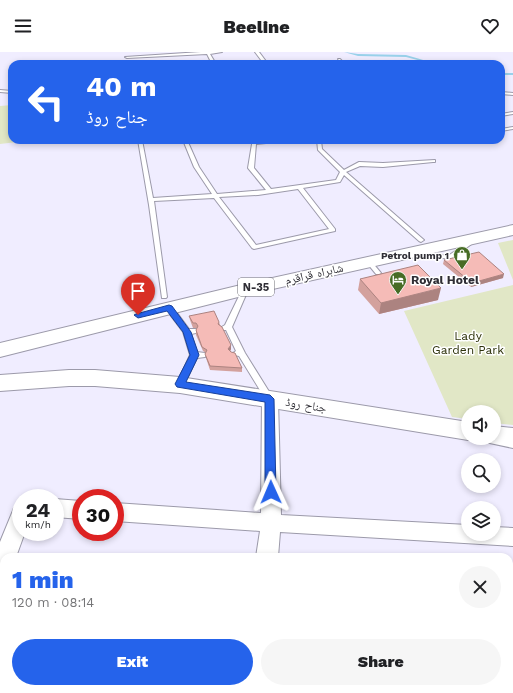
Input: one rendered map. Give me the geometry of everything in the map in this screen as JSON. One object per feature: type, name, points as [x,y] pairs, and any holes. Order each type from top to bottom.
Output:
[{"type":"main road","name":"شاہراہ قراقرم","points":[[0,335],[166,302],[416,246],[513,220]]},
{"type":"main road","name":"شاہراہ قراقرم","points":[[0,350],[166,302],[373,268],[416,246],[477,238],[513,230]]},
{"type":"main road","name":"جناح روڈ","points":[[0,383],[69,378],[95,378],[180,384],[461,430]]},
{"type":"main road","points":[[501,436],[513,438]]},
{"type":"street","points":[[267,553],[271,523],[270,399]]},
{"type":"street","points":[[124,513],[513,537]]},
{"type":"street","points":[[6,553],[12,538]]},
{"type":"lane","points":[[126,52],[127,60]]},
{"type":"lane","points":[[127,57],[220,52]]},
{"type":"lane","points":[[141,144],[151,200],[166,302],[190,332],[198,355],[180,384]]},
{"type":"lane","points":[[186,144],[188,152],[215,196],[254,247],[333,230],[299,187]]},
{"type":"lane","points":[[253,144],[250,168],[270,191]]},
{"type":"lane","points":[[319,144],[320,149],[416,246]]},
{"type":"lane","points":[[151,200],[215,196],[299,187],[338,181],[343,172],[359,164],[382,165],[433,161]]},
{"type":"lane","points":[[244,290],[226,327],[237,353],[270,399]]},
{"type":"green space","points":[[8,105],[8,143],[0,144],[0,106]]},
{"type":"green space","points":[[513,240],[513,280],[498,243]]},
{"type":"green space","name":"Lady Garden Park","points":[[513,285],[513,425],[501,424],[501,405],[461,405],[461,418],[452,417],[404,311]]},
{"type":"building","name":"Petrol pump 1","points":[[479,252],[504,274],[472,283],[444,260]]},
{"type":"building","points":[[418,265],[441,288],[381,303],[360,279]]},
{"type":"building","points":[[214,311],[219,322],[218,324],[222,327],[231,345],[228,349],[235,353],[242,368],[210,366],[205,354],[207,350],[202,347],[196,330],[198,326],[196,323],[193,323],[189,316]]},
{"type":"waterway","points":[[345,52],[358,55],[406,56],[421,60]]},
{"type":"waterway","points":[[505,74],[513,74]]},
{"type":"place","name":"Petrol pump 1","points":[[462,270]]},
{"type":"place","name":"Royal Hotel","points":[[398,295]]},
{"type":"route","points":[[138,315],[169,308],[187,332],[194,355],[180,384],[270,399],[271,492]]}]
